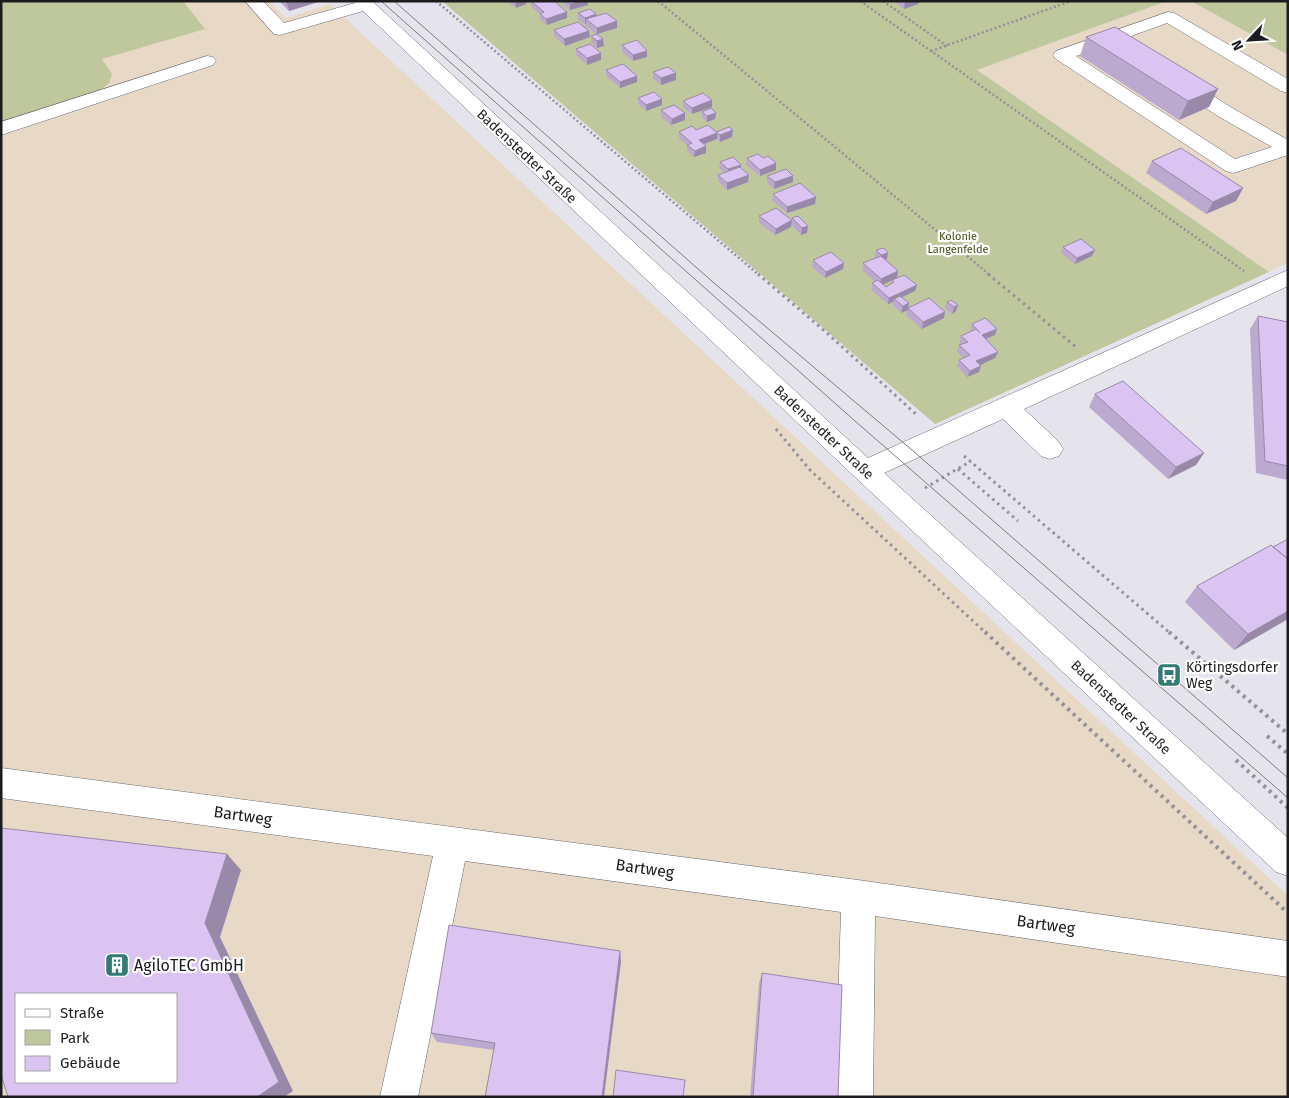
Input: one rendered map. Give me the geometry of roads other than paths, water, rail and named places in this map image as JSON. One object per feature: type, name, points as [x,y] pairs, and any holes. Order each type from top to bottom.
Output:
[{"type":"street","points":[[253,1],[280,30],[363,3]]},
{"type":"street","name":"Badenstedter Straße","points":[[363,3],[864,470],[1288,860]]},
{"type":"street","points":[[1288,86],[1168,17],[1062,55],[1233,167],[1288,148]]},
{"type":"street","points":[[1109,38],[1126,49]]},
{"type":"street","points":[[1,129],[207,62]]},
{"type":"street","points":[[1167,75],[1225,112],[1288,148]]},
{"type":"street","points":[[864,470],[1288,277]]},
{"type":"street","points":[[1006,406],[1050,449]]},
{"type":"street","name":"Bartweg","points":[[1,783],[858,896],[1288,959]]},
{"type":"street","points":[[399,1097],[452,843]]},
{"type":"street","points":[[854,1097],[858,896]]},
{"type":"tram line","points":[[381,1],[855,421],[1288,798]]},
{"type":"tram line","points":[[394,1],[714,283],[912,450],[1288,778]]},
{"type":"place","name":"Körtingsdorfer Weg","points":[[1169,675]]},
{"type":"place","name":"AgiloTEC GmbH","points":[[117,965]]},
{"type":"park label","name":"Kolonie Langenfelde","points":[[958,242]]}]
